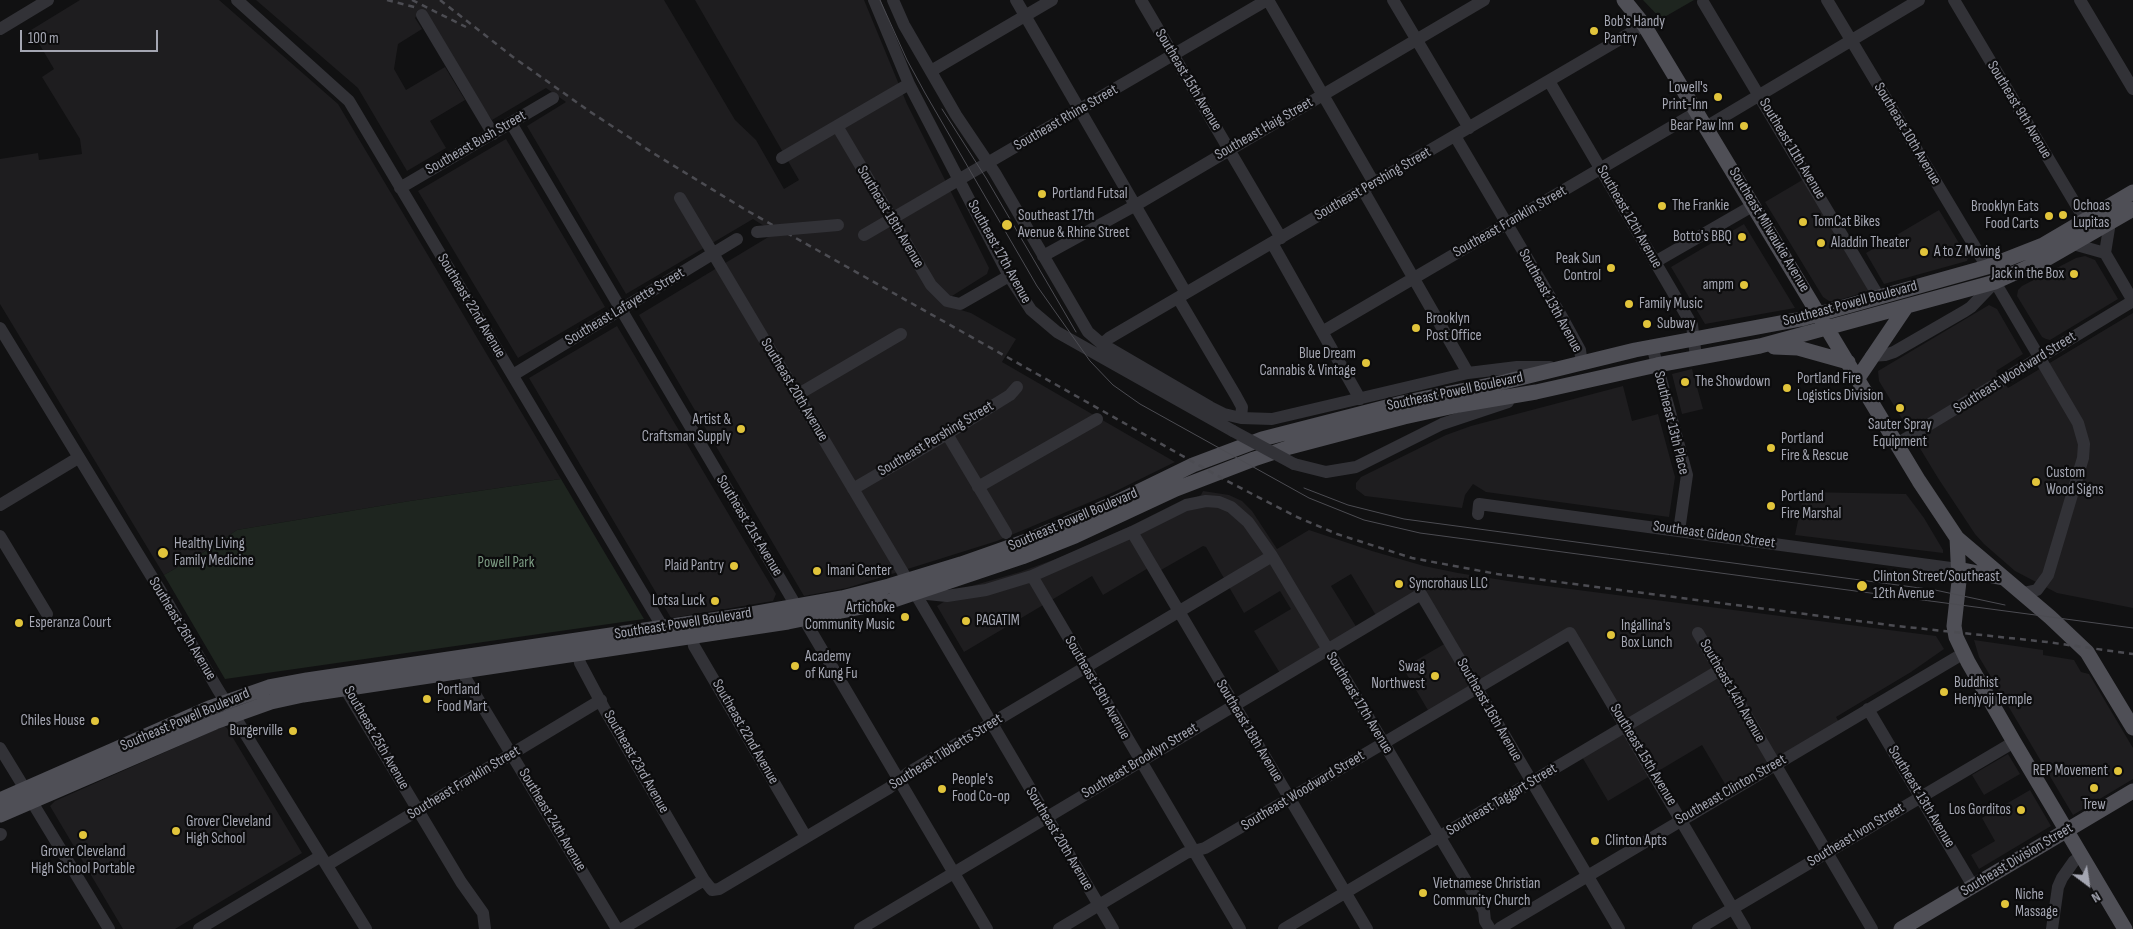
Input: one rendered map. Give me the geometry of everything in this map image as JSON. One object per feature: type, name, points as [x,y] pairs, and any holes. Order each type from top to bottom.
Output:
[{"type":"main road","name":"Southeast Milwaukie Avenue","points":[[1624,0],[1644,25],[1897,444],[1957,538]]},
{"type":"main road","name":"Southeast Powell Boulevard","points":[[0,815],[29,795],[229,708],[285,698],[344,682],[692,631],[801,613],[870,606],[911,587],[1032,539],[1115,503],[1193,465],[1262,439],[1432,396],[1576,365],[1652,346],[1783,323],[1987,267],[2043,245],[2133,192]]},
{"type":"main road","name":"Southeast Powell Boulevard","points":[[911,587],[1022,557],[1075,536],[1176,490],[1290,447],[1404,417],[1459,405],[1536,392],[1657,365],[1760,346],[1995,282],[2073,244],[2133,209]]},
{"type":"main road","points":[[1995,282],[2005,261]]},
{"type":"main road","points":[[1979,286],[1987,267]]},
{"type":"main road","points":[[1858,378],[1871,356],[1906,307]]},
{"type":"main road","points":[[1760,346],[1798,348],[1848,362]]},
{"type":"main road","points":[[1957,538],[2087,652],[2133,728]]},
{"type":"main road","points":[[1957,538],[1958,570],[1954,626],[1956,638],[2014,742],[2125,929]]},
{"type":"main road","points":[[1958,570],[2006,579]]},
{"type":"main road","name":"Southeast Division Street","points":[[1901,929],[2133,791]]},
{"type":"main road","name":"Southeast Powell Boulevard","points":[[0,800],[29,795]]},
{"type":"street","points":[[0,29],[47,0]]},
{"type":"street","name":"Southeast 22nd Avenue","points":[[237,0],[349,101],[659,621],[661,635]]},
{"type":"street","name":"Southeast 17th Avenue","points":[[874,0],[909,84],[1008,276],[1031,310],[1057,332],[1294,464],[1326,472],[1356,467],[1442,424],[1536,392]]},
{"type":"street","points":[[893,0],[904,25],[930,71],[956,115],[989,163],[1088,332],[1102,344],[1210,407],[1224,414],[1241,418],[1272,419],[1468,373],[1517,367],[1576,365]]},
{"type":"street","points":[[1016,0],[1136,205],[1242,407],[1241,418]]},
{"type":"street","points":[[930,71],[1052,0]]},
{"type":"street","name":"Southeast 15th Avenue","points":[[1141,0],[1229,149],[1322,332],[1360,399]]},
{"type":"street","points":[[1267,0],[1374,183]]},
{"type":"street","name":"Southeast Rhine Street","points":[[864,235],[1267,0]]},
{"type":"street","points":[[1393,0],[1469,128]]},
{"type":"street","name":"Southeast Haig Street","points":[[1043,256],[1136,205],[1484,0]]},
{"type":"street","name":"Southeast 10th Avenue","points":[[1827,0],[1987,267]]},
{"type":"street","points":[[1706,127],[1919,0]]},
{"type":"street","name":"Southeast 9th Avenue","points":[[1954,0],[2085,220]]},
{"type":"street","points":[[2080,0],[2133,89]]},
{"type":"street","name":"Southeast 11th Avenue","points":[[1703,2],[1879,297]]},
{"type":"street","points":[[422,15],[493,134]]},
{"type":"street","name":"Southeast Pershing Street","points":[[1102,344],[1182,295],[1644,25]]},
{"type":"street","name":"Southeast 12th Avenue","points":[[1549,80],[1692,325],[1696,357]]},
{"type":"street","points":[[782,158],[909,84]]},
{"type":"street","name":"Southeast Bush Street","points":[[400,188],[553,98]]},
{"type":"street","name":"Southeast Franklin Street","points":[[1322,332],[1697,112]]},
{"type":"street","name":"Southeast 21st Avenue","points":[[511,123],[987,929]]},
{"type":"street","name":"Southeast 18th Avenue","points":[[837,126],[931,285],[950,303],[960,304],[965,302],[1008,276]]},
{"type":"street","name":"Southeast 13th Avenue","points":[[1455,136],[1580,350],[1576,365]]},
{"type":"street","points":[[1363,190],[1468,373]]},
{"type":"street","name":"Southeast 20th Avenue","points":[[680,198],[1113,929]]},
{"type":"street","points":[[1655,262],[1754,205]]},
{"type":"street","points":[[2110,222],[2105,253],[2133,301]]},
{"type":"street","points":[[757,232],[838,225]]},
{"type":"street","name":"Southeast Lafayette Street","points":[[513,375],[737,239]]},
{"type":"street","points":[[2073,244],[2105,253]]},
{"type":"street","points":[[1871,356],[1894,352],[1971,307],[1995,282],[2078,422],[2084,437],[2083,458],[2048,576],[2037,590],[2023,594]]},
{"type":"street","name":"Southeast Woodward Street","points":[[1897,444],[2133,301]]},
{"type":"street","name":"Southeast 26th Avenue","points":[[0,328],[166,600],[229,708],[366,929]]},
{"type":"street","points":[[797,395],[901,334]]},
{"type":"street","name":"Southeast 13th Place","points":[[1652,346],[1686,475],[1679,530]]},
{"type":"street","name":"Southeast Pershing Street","points":[[853,489],[1010,395],[1017,387]]},
{"type":"street","points":[[978,487],[1097,419]]},
{"type":"street","points":[[947,434],[1006,533]]},
{"type":"street","points":[[0,505],[78,458]]},
{"type":"street","name":"Southeast 17th Avenue","points":[[1132,532],[1186,505],[1206,501],[1225,504],[1238,511],[1272,556],[1484,911],[1493,917],[1496,929]]},
{"type":"street","name":"Southeast Gideon Street","points":[[1478,514],[1479,504],[1679,530],[1958,570]]},
{"type":"street","points":[[911,587],[957,595],[986,590],[1032,576],[1132,532]]},
{"type":"street","name":"Southeast 18th Avenue","points":[[1132,532],[1367,929]]},
{"type":"street","points":[[0,536],[47,614]]},
{"type":"street","name":"Southeast Tibbetts Street","points":[[704,880],[712,890],[719,889],[1272,556]]},
{"type":"street","name":"Southeast 19th Avenue","points":[[1032,576],[1139,761],[1240,929]]},
{"type":"street","name":"Southeast Brooklyn Street","points":[[860,929],[1421,594]]},
{"type":"street","name":"Southeast 16th Avenue","points":[[1421,594],[1619,929]]},
{"type":"street","name":"Southeast 22nd Avenue","points":[[692,631],[694,646],[806,837]]},
{"type":"street","name":"Southeast 15th Avenue","points":[[1570,633],[1745,929]]},
{"type":"street","name":"Southeast Woodward Street","points":[[1059,929],[1186,853],[1205,848],[1289,800],[1570,633]]},
{"type":"street","name":"Southeast 14th Avenue","points":[[1698,633],[1872,929]]},
{"type":"street","name":"Southeast 23rd Avenue","points":[[577,648],[580,663],[600,700],[704,880]]},
{"type":"street","name":"Southeast Clinton Street","points":[[1496,929],[1964,653]]},
{"type":"street","name":"Southeast 24th Avenue","points":[[463,664],[466,679],[617,929]]},
{"type":"street","name":"Southeast Taggart Street","points":[[1284,929],[1720,670]]},
{"type":"street","name":"Southeast 25th Avenue","points":[[344,682],[461,882],[483,913],[485,929]]},
{"type":"street","name":"Southeast Franklin Street","points":[[199,929],[419,810],[600,700]]},
{"type":"street","name":"Southeast 13th Avenue","points":[[1868,709],[1973,886]]},
{"type":"street","name":"Southeast Ivon Street","points":[[1698,929],[2014,742]]},
{"type":"street","points":[[0,748],[109,929]]},
{"type":"street","points":[[2052,929],[2058,887],[2074,862],[2082,856]]},
{"type":"street","points":[[622,929],[704,880]]},
{"type":"shaded area","points":[[80,0],[219,0],[338,104],[561,479],[410,501],[237,530],[164,575],[0,304],[0,159],[38,153],[39,160],[82,154],[80,139],[42,77],[54,69],[31,30]]},
{"type":"shaded area","points":[[256,0],[664,0],[735,120],[756,140],[784,189],[799,180],[695,0],[864,0],[907,104],[989,268],[987,274],[944,301],[951,307],[971,313],[1016,339],[1002,362],[1175,462],[1114,492],[997,541],[847,588],[804,596],[639,315],[775,233],[753,219],[626,294],[527,126],[566,102],[546,88],[492,120],[417,15],[415,18],[422,29],[398,44],[394,69],[406,90],[445,67],[465,100],[430,121],[446,148],[407,171],[358,88]]},
{"type":"shaded area","points":[[506,139],[605,307],[518,358],[418,191]]},
{"type":"shaded area","points":[[1804,179],[1869,291],[1835,301],[1829,301],[1823,297],[1765,202]]},
{"type":"shaded area","points":[[1939,210],[1968,258],[1967,261],[1884,284],[1866,253]]},
{"type":"shaded area","points":[[1744,224],[1795,308],[1705,324],[1671,267]]},
{"type":"shaded area","points":[[2085,256],[2095,260],[2118,299],[2050,340],[2042,337],[2017,296],[2018,290],[2022,286],[2076,258]]},
{"type":"shaded area","points":[[1989,305],[1997,309],[2023,354],[1996,371],[2008,388],[2133,313],[2133,608],[2057,593],[2015,571],[1984,544],[1975,534],[1938,478],[1879,381],[1878,371]]},
{"type":"shaded area","points":[[617,326],[776,594],[773,601],[671,618],[529,378]]},
{"type":"shaded area","points":[[1692,369],[1703,409],[1682,414],[1672,374]]},
{"type":"shaded area","points":[[1623,386],[1632,421],[1658,414],[1675,477],[1669,517],[1486,492],[1473,484],[1465,495],[1462,508],[1365,496],[1356,489],[1356,483],[1361,477],[1446,435],[1471,426]]},
{"type":"shaded area","points":[[1203,491],[1229,495],[1242,501],[1252,511],[1277,549],[1309,530],[1372,551],[1424,566],[1458,573],[1936,636],[1944,649],[1911,672],[1836,717],[1840,724],[1728,789],[1702,745],[1608,801],[1578,750],[1621,725],[1569,637],[1432,717],[1403,668],[1446,643],[1420,598],[1380,622],[1351,574],[1331,586],[1360,633],[1283,678],[1254,631],[1291,609],[1280,591],[1244,613],[1206,547],[1203,546],[1154,574],[1150,567],[1103,595],[1092,576],[964,652],[937,606],[968,587],[1020,572],[1061,557],[1201,495]]},
{"type":"shaded area","points":[[1804,492],[1906,494],[1924,518],[1943,553],[1795,535]]},
{"type":"shaded area","points":[[1974,640],[2043,650],[2043,655],[2074,660],[2081,672],[2089,674],[2133,748],[2133,779],[2073,815],[1979,657]]},
{"type":"shaded area","name":"Grover Cleveland High School","points":[[224,726],[227,728],[302,853],[175,929],[123,929],[50,806],[55,801]]},
{"type":"shaded area","points":[[2008,754],[2020,774],[1984,795],[1972,775]]},
{"type":"shaded area","points":[[2030,790],[2051,826],[1979,869],[1971,855],[1995,841],[1982,818]]},
{"type":"green space","points":[[1643,0],[1694,0],[1661,19]]},
{"type":"green space","name":"Powell Park","points":[[561,479],[644,619],[225,679],[164,575],[237,530],[410,501]]},
{"type":"tram line","points":[[880,0],[907,60],[925,93],[1037,286],[1090,361],[1113,385],[1140,404],[1309,498],[1364,520],[1420,533],[2133,628]]},
{"type":"tram line","points":[[942,109],[986,178],[1076,332]]},
{"type":"tram line","points":[[1304,488],[1348,505],[1404,519],[1935,590],[2005,605]]},
{"type":"railway","points":[[387,0],[418,8]]},
{"type":"railway","points":[[412,0],[466,27]]},
{"type":"railway","points":[[440,0],[513,57],[589,111],[746,210],[1227,481],[1297,517],[1337,534],[1412,558],[1497,574],[1897,626],[2047,642],[2133,654]]},
{"type":"place","name":"Bob's Handy Pantry","points":[[1594,31]]},
{"type":"place","name":"Lowell's Print-Inn","points":[[1718,97]]},
{"type":"place","name":"Bear Paw Inn","points":[[1744,126]]},
{"type":"place","name":"Portland Futsal","points":[[1042,194]]},
{"type":"place","name":"The Frankie","points":[[1662,206]]},
{"type":"place","name":"Ochoas Lupitas","points":[[2063,215]]},
{"type":"place","name":"Brooklyn Eats Food Carts","points":[[2049,216]]},
{"type":"place","name":"TomCat Bikes","points":[[1803,222]]},
{"type":"place","name":"Southeast 17th Avenue & Rhine Street","points":[[1007,225]]},
{"type":"place","name":"Botto's BBQ","points":[[1742,237]]},
{"type":"place","name":"Aladdin Theater","points":[[1821,243]]},
{"type":"place","name":"A to Z Moving","points":[[1924,252]]},
{"type":"place","name":"Peak Sun Control","points":[[1611,268]]},
{"type":"place","name":"Jack in the Box","points":[[2074,274]]},
{"type":"place","name":"ampm","points":[[1744,285]]},
{"type":"place","name":"Family Music","points":[[1629,304]]},
{"type":"place","name":"Subway","points":[[1647,324]]},
{"type":"place","name":"Brooklyn Post Office","points":[[1416,328]]},
{"type":"place","name":"Blue Dream Cannabis & Vintage","points":[[1366,363]]},
{"type":"place","name":"The Showdown","points":[[1685,382]]},
{"type":"place","name":"Portland Fire Logistics Division","points":[[1787,388]]},
{"type":"place","name":"Sauter Spray Equipment","points":[[1900,408]]},
{"type":"place","name":"Artist & Craftsman Supply","points":[[741,429]]},
{"type":"place","name":"Portland Fire & Rescue","points":[[1771,448]]},
{"type":"place","name":"Custom Wood Signs","points":[[2036,482]]},
{"type":"place","name":"Portland Fire Marshal","points":[[1771,506]]},
{"type":"place","name":"Healthy Living Family Medicine","points":[[163,553]]},
{"type":"place","name":"Plaid Pantry","points":[[734,566]]},
{"type":"place","name":"Imani Center","points":[[817,571]]},
{"type":"place","name":"Syncrohaus LLC","points":[[1399,584]]},
{"type":"place","name":"Clinton Street/Southeast 12th Avenue","points":[[1862,586]]},
{"type":"place","name":"Lotsa Luck","points":[[715,601]]},
{"type":"place","name":"Artichoke Community Music","points":[[905,617]]},
{"type":"place","name":"PAGATIM","points":[[966,621]]},
{"type":"place","name":"Esperanza Court","points":[[19,623]]},
{"type":"place","name":"Ingallina's Box Lunch","points":[[1611,635]]},
{"type":"place","name":"Academy of Kung Fu","points":[[795,666]]},
{"type":"place","name":"Swag Northwest","points":[[1435,676]]},
{"type":"place","name":"Buddhist Henjyoji Temple","points":[[1944,692]]},
{"type":"place","name":"Portland Food Mart","points":[[427,699]]},
{"type":"place","name":"Chiles House","points":[[95,721]]},
{"type":"place","name":"Burgerville","points":[[293,731]]},
{"type":"place","name":"REP Movement","points":[[2118,771]]},
{"type":"place","name":"Trew","points":[[2094,788]]},
{"type":"place","name":"People's Food Co-op","points":[[942,789]]},
{"type":"place","name":"Los Gorditos","points":[[2021,810]]},
{"type":"place","name":"Grover Cleveland High School","points":[[176,831]]},
{"type":"place","name":"Grover Cleveland High School Portable","points":[[83,835]]},
{"type":"place","name":"Clinton Apts","points":[[1595,841]]},
{"type":"place","name":"Vietnamese Christian Community Church","points":[[1423,893]]},
{"type":"place","name":"Niche Massage","points":[[2005,904]]}]
